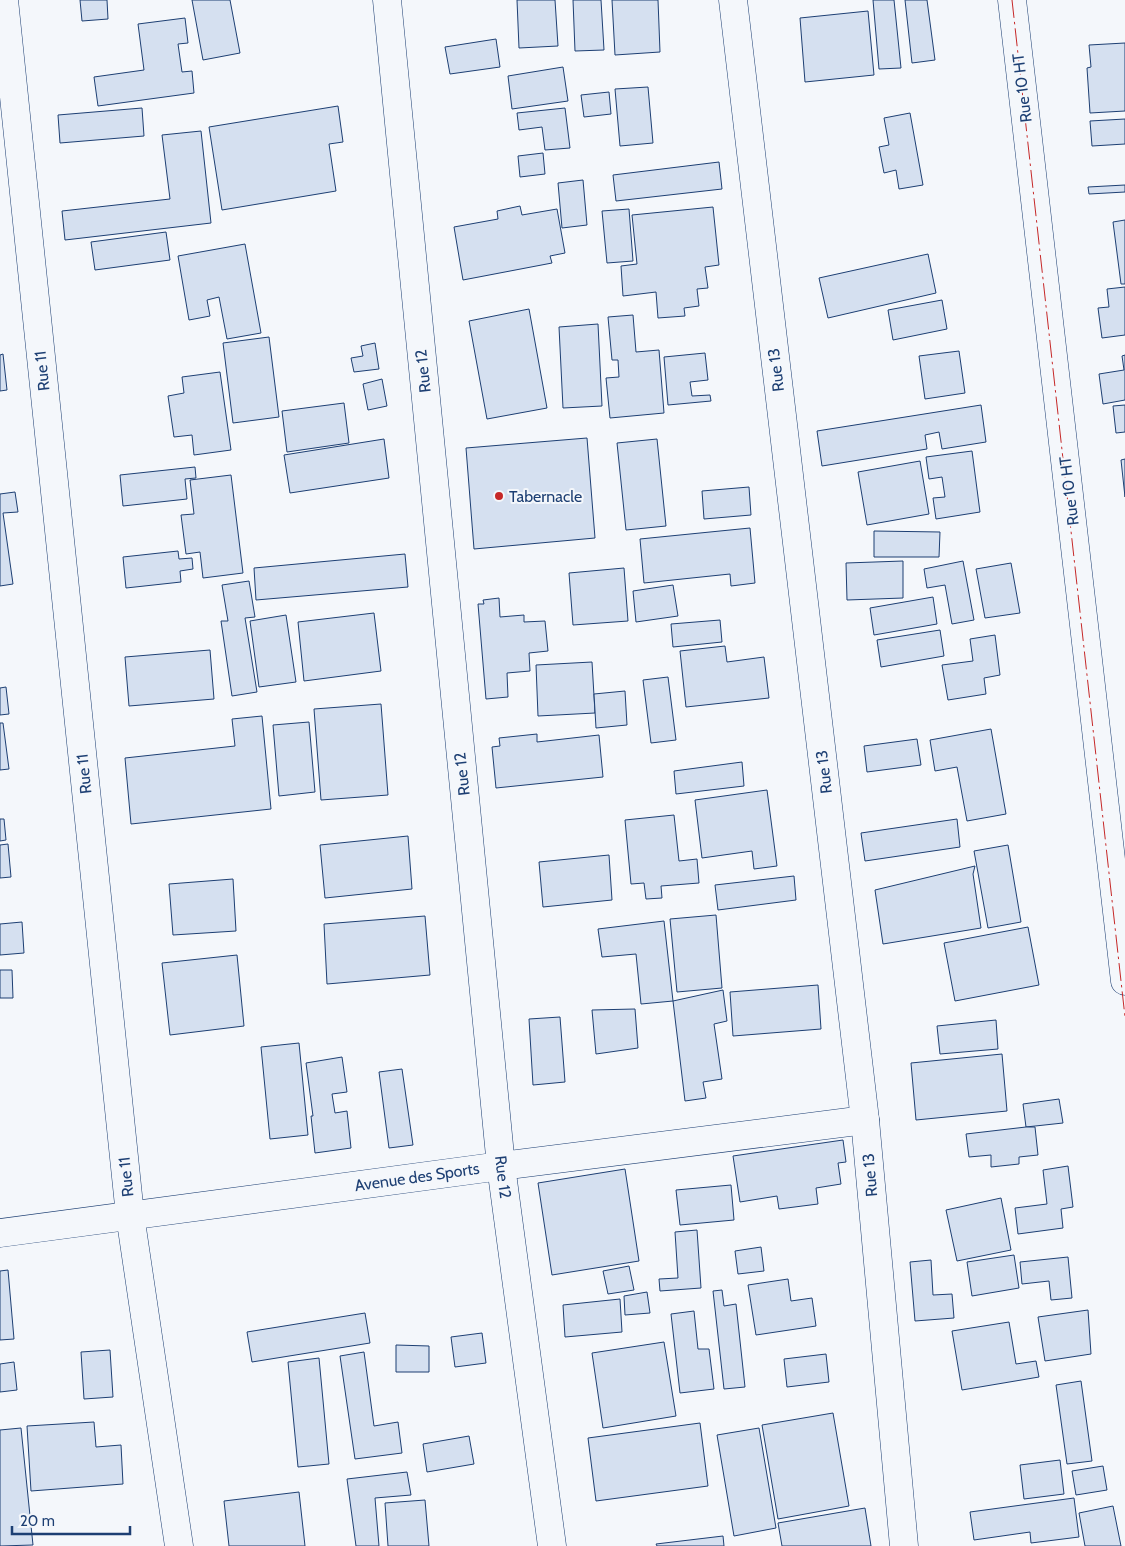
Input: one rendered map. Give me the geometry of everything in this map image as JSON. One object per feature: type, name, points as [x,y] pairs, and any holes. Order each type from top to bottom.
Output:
[{"type":"street","name":"Rue 11","points":[[4,0],[130,1215],[179,1546]]},
{"type":"street","name":"Rue 12","points":[[387,0],[501,1166],[552,1546]]},
{"type":"street","name":"Rue 13","points":[[733,0],[865,1120],[904,1546]]},
{"type":"street","name":"Rue 10 HT","points":[[1012,0],[1125,981]]},
{"type":"street","name":"Avenue des Sports","points":[[0,1233],[501,1166],[865,1120]]},
{"type":"building","points":[[80,0],[107,0],[108,19],[82,21]]},
{"type":"building","points":[[192,0],[230,0],[240,53],[203,60]]},
{"type":"building","points":[[517,0],[555,0],[558,46],[519,48]]},
{"type":"building","points":[[573,0],[601,0],[604,50],[575,51]]},
{"type":"building","points":[[612,0],[658,0],[660,52],[615,55]]},
{"type":"building","points":[[873,0],[894,0],[901,68],[879,69]]},
{"type":"building","points":[[905,0],[927,0],[935,60],[912,63]]},
{"type":"building","points":[[868,11],[874,75],[805,82],[800,18]]},
{"type":"building","points":[[185,18],[188,43],[178,44],[182,72],[192,71],[194,93],[98,106],[94,77],[144,70],[138,24]]},
{"type":"building","points":[[496,39],[500,67],[450,74],[445,47]]},
{"type":"building","points":[[1125,43],[1125,111],[1090,113],[1087,68],[1091,67],[1089,45]]},
{"type":"building","points":[[563,67],[568,101],[512,109],[508,76]]},
{"type":"building","points":[[648,87],[653,143],[620,146],[615,89]]},
{"type":"building","points":[[609,92],[611,114],[584,117],[581,95]]},
{"type":"building","points":[[338,106],[343,142],[329,144],[336,191],[222,210],[209,127]]},
{"type":"building","points":[[142,108],[144,136],[60,143],[58,115]]},
{"type":"building","points":[[565,108],[570,148],[545,150],[542,127],[519,130],[517,113]]},
{"type":"building","points":[[910,113],[923,185],[899,189],[896,170],[884,173],[879,147],[889,145],[884,118]]},
{"type":"building","points":[[1125,119],[1125,144],[1092,146],[1090,121]]},
{"type":"building","points":[[201,131],[211,223],[65,240],[62,211],[170,199],[162,135]]},
{"type":"building","points":[[543,153],[545,174],[520,177],[518,156]]},
{"type":"building","points":[[719,162],[722,189],[616,201],[613,175]]},
{"type":"building","points":[[583,180],[587,225],[562,228],[558,183]]},
{"type":"building","points":[[1125,185],[1125,192],[1089,194],[1088,187]]},
{"type":"building","points":[[520,206],[522,215],[557,209],[565,253],[550,256],[552,263],[463,280],[454,227],[498,219],[497,211]]},
{"type":"building","points":[[713,207],[719,265],[705,267],[708,288],[697,289],[699,306],[684,308],[685,316],[658,318],[656,292],[623,296],[621,266],[637,264],[632,215]]},
{"type":"building","points":[[629,209],[633,261],[607,263],[602,211]]},
{"type":"building","points":[[1125,220],[1125,284],[1121,284],[1113,222]]},
{"type":"building","points":[[166,232],[170,260],[95,270],[91,242]]},
{"type":"building","points":[[245,244],[261,333],[227,339],[219,297],[207,300],[210,316],[189,320],[178,256]]},
{"type":"building","points":[[928,254],[936,293],[828,318],[819,278]]},
{"type":"building","points":[[1125,287],[1125,335],[1102,338],[1098,308],[1109,307],[1107,289]]},
{"type":"building","points":[[942,300],[947,329],[893,340],[888,310]]},
{"type":"building","points":[[529,309],[547,408],[487,419],[469,321]]},
{"type":"building","points":[[633,315],[636,352],[659,350],[664,413],[610,418],[606,378],[619,377],[618,360],[612,360],[608,317]]},
{"type":"building","points":[[598,324],[602,406],[563,408],[559,327]]},
{"type":"building","points":[[269,337],[279,417],[233,423],[223,343]]},
{"type":"building","points":[[375,343],[379,369],[354,372],[351,358],[363,356],[361,346]]},
{"type":"building","points":[[959,351],[965,393],[925,399],[919,356]]},
{"type":"building","points":[[705,353],[708,380],[690,382],[692,396],[710,395],[711,401],[668,405],[664,357]]},
{"type":"building","points":[[3,354],[7,390],[0,391],[0,355]]},
{"type":"building","points":[[1125,355],[1125,400],[1103,404],[1099,374],[1124,370],[1122,356]]},
{"type":"building","points":[[220,372],[231,450],[194,455],[192,435],[174,437],[168,396],[184,393],[182,377]]},
{"type":"building","points":[[382,379],[387,406],[368,410],[363,384]]},
{"type":"building","points":[[344,403],[349,443],[287,452],[282,411]]},
{"type":"building","points":[[981,405],[986,442],[942,449],[939,432],[925,435],[927,449],[822,466],[817,431]]},
{"type":"building","points":[[1125,405],[1125,432],[1116,433],[1113,406]]},
{"type":"building","points":[[587,438],[595,538],[474,549],[466,448]]},
{"type":"building","points":[[384,439],[389,478],[290,493],[284,455]]},
{"type":"building","points":[[657,439],[666,526],[626,530],[617,443]]},
{"type":"building","points":[[972,451],[980,512],[936,519],[933,498],[945,497],[942,477],[929,479],[926,457]]},
{"type":"building","points":[[1125,459],[1125,497],[1121,460]]},
{"type":"building","points":[[920,461],[929,514],[867,525],[858,472]]},
{"type":"building","points":[[195,467],[196,478],[185,479],[187,499],[123,506],[120,475]]},
{"type":"building","points":[[231,475],[243,573],[203,578],[200,552],[186,554],[181,515],[194,514],[190,480]]},
{"type":"building","points":[[749,487],[751,515],[704,519],[702,491]]},
{"type":"building","points":[[15,492],[18,512],[3,513],[13,584],[0,586],[0,494]]},
{"type":"building","points":[[750,528],[755,583],[731,586],[730,574],[644,583],[640,539]]},
{"type":"building","points":[[874,531],[940,532],[939,557],[874,557]]},
{"type":"building","points":[[178,551],[179,559],[192,558],[193,569],[180,571],[181,582],[126,588],[123,557]]},
{"type":"building","points":[[405,554],[408,587],[256,600],[254,568]]},
{"type":"building","points":[[903,561],[903,598],[847,600],[846,563]]},
{"type":"building","points":[[963,561],[974,620],[952,624],[945,585],[927,588],[924,569]]},
{"type":"building","points":[[1011,563],[1020,613],[985,618],[976,569]]},
{"type":"building","points":[[624,568],[628,621],[573,625],[569,573]]},
{"type":"building","points":[[249,581],[255,617],[245,618],[257,692],[232,696],[221,621],[228,621],[222,585]]},
{"type":"building","points":[[673,585],[678,616],[636,622],[633,591]]},
{"type":"building","points":[[933,597],[937,624],[874,635],[870,608]]},
{"type":"building","points":[[499,598],[500,617],[524,615],[524,622],[545,621],[548,651],[529,653],[530,671],[507,673],[508,697],[486,699],[478,604],[484,604],[483,600]]},
{"type":"building","points":[[374,613],[381,671],[304,681],[298,622]]},
{"type":"building","points":[[286,615],[296,682],[259,687],[250,621]]},
{"type":"building","points":[[720,620],[722,642],[673,647],[671,624]]},
{"type":"building","points":[[940,630],[944,656],[881,667],[877,640]]},
{"type":"building","points":[[995,635],[1000,675],[984,678],[986,694],[948,700],[942,665],[973,661],[970,639]]},
{"type":"building","points":[[725,646],[727,662],[764,657],[769,698],[686,707],[680,651]]},
{"type":"building","points":[[210,650],[214,699],[129,706],[125,657]]},
{"type":"building","points":[[592,662],[595,713],[538,716],[536,665]]},
{"type":"building","points":[[668,677],[676,740],[651,743],[643,680]]},
{"type":"building","points":[[6,687],[9,714],[0,715],[0,688]]},
{"type":"building","points":[[625,691],[627,725],[596,728],[594,694]]},
{"type":"building","points":[[381,704],[388,795],[321,800],[314,709]]},
{"type":"building","points":[[262,716],[271,809],[131,824],[125,758],[235,746],[232,719]]},
{"type":"building","points":[[309,722],[315,792],[279,796],[273,725]]},
{"type":"building","points":[[0,723],[3,723],[9,769],[0,770]]},
{"type":"building","points":[[991,729],[1006,814],[967,821],[957,767],[935,771],[930,740]]},
{"type":"building","points":[[537,734],[537,742],[599,735],[603,777],[496,788],[492,747],[500,746],[499,738]]},
{"type":"building","points":[[917,739],[921,765],[867,772],[864,746]]},
{"type":"building","points":[[742,762],[744,786],[676,794],[674,771]]},
{"type":"building","points":[[767,790],[777,866],[754,869],[752,851],[702,858],[695,800]]},
{"type":"building","points":[[674,815],[679,861],[697,859],[699,883],[661,886],[662,898],[646,899],[644,883],[631,884],[625,820]]},
{"type":"building","points":[[0,819],[4,819],[6,840],[0,841]]},
{"type":"building","points":[[957,819],[960,847],[865,861],[861,833]]},
{"type":"building","points":[[408,836],[412,889],[325,898],[320,845]]},
{"type":"building","points":[[8,844],[11,877],[0,878],[0,845]]},
{"type":"building","points":[[1008,845],[1021,922],[988,928],[974,851]]},
{"type":"building","points":[[609,855],[612,900],[543,907],[539,862]]},
{"type":"building","points":[[975,866],[973,874],[981,928],[883,944],[875,890]]},
{"type":"building","points":[[794,876],[796,900],[718,910],[715,885]]},
{"type":"building","points":[[233,879],[236,931],[173,935],[169,884]]},
{"type":"building","points":[[716,915],[722,988],[677,992],[670,919]]},
{"type":"building","points":[[425,916],[430,975],[327,984],[324,924]]},
{"type":"building","points":[[664,921],[673,1001],[641,1004],[636,954],[602,957],[598,929]]},
{"type":"building","points":[[22,922],[24,953],[0,955],[0,924]]},
{"type":"building","points":[[1028,927],[1039,985],[955,1001],[944,943]]},
{"type":"building","points":[[237,955],[244,1026],[170,1035],[162,963]]},
{"type":"building","points":[[0,970],[12,970],[13,998],[0,998]]},
{"type":"building","points":[[818,985],[821,1029],[733,1036],[730,992]]},
{"type":"building","points":[[723,990],[727,1021],[714,1024],[722,1079],[703,1082],[706,1098],[685,1101],[673,1001]]},
{"type":"building","points":[[635,1009],[638,1048],[596,1054],[592,1010]]},
{"type":"building","points":[[560,1017],[565,1082],[533,1085],[529,1019]]},
{"type":"building","points":[[996,1020],[998,1049],[940,1054],[937,1026]]},
{"type":"building","points":[[299,1043],[308,1135],[270,1139],[261,1047]]},
{"type":"building","points":[[1002,1054],[1007,1111],[916,1120],[911,1063]]},
{"type":"building","points":[[342,1057],[347,1092],[332,1094],[335,1113],[347,1111],[351,1148],[315,1153],[311,1116],[313,1116],[306,1063]]},
{"type":"building","points":[[402,1069],[413,1145],[389,1148],[379,1072]]},
{"type":"building","points":[[1059,1099],[1063,1123],[1026,1127],[1023,1104]]},
{"type":"building","points":[[1035,1127],[1038,1155],[1019,1157],[1019,1164],[991,1167],[991,1155],[969,1157],[966,1134]]},
{"type":"building","points":[[843,1140],[846,1162],[838,1163],[841,1184],[816,1188],[818,1204],[779,1209],[777,1196],[740,1202],[733,1156]]},
{"type":"building","points":[[1068,1166],[1073,1207],[1061,1209],[1063,1228],[1018,1234],[1015,1208],[1047,1204],[1043,1170]]},
{"type":"building","points":[[625,1169],[639,1261],[552,1275],[538,1183]]},
{"type":"building","points":[[731,1185],[734,1220],[680,1225],[676,1190]]},
{"type":"building","points":[[1001,1198],[1011,1250],[957,1261],[946,1210]]},
{"type":"building","points":[[697,1230],[701,1288],[660,1291],[659,1279],[678,1278],[675,1232]]},
{"type":"building","points":[[761,1247],[764,1271],[738,1274],[735,1251]]},
{"type":"building","points":[[1014,1255],[1019,1288],[972,1296],[967,1262]]},
{"type":"building","points":[[1068,1257],[1072,1298],[1051,1300],[1049,1281],[1022,1284],[1020,1262]]},
{"type":"building","points":[[931,1260],[933,1295],[952,1294],[954,1318],[915,1321],[910,1262]]},
{"type":"building","points":[[629,1266],[634,1290],[608,1294],[603,1271]]},
{"type":"building","points":[[8,1270],[14,1339],[0,1340],[0,1271]]},
{"type":"building","points":[[788,1279],[791,1301],[812,1298],[816,1326],[756,1335],[748,1285]]},
{"type":"building","points":[[722,1290],[724,1306],[736,1304],[745,1387],[724,1389],[713,1291]]},
{"type":"building","points":[[647,1292],[650,1313],[625,1315],[624,1296]]},
{"type":"building","points":[[620,1299],[622,1332],[565,1337],[563,1305]]},
{"type":"building","points":[[1088,1310],[1091,1354],[1045,1361],[1038,1317]]},
{"type":"building","points":[[694,1311],[698,1349],[709,1349],[714,1389],[680,1393],[671,1314]]},
{"type":"building","points":[[365,1313],[370,1343],[252,1362],[247,1332]]},
{"type":"building","points":[[1009,1322],[1016,1364],[1036,1361],[1039,1377],[962,1390],[952,1331]]},
{"type":"building","points":[[482,1333],[486,1363],[455,1367],[451,1337]]},
{"type":"building","points":[[664,1342],[676,1416],[603,1428],[592,1353]]},
{"type":"building","points":[[396,1345],[429,1346],[429,1372],[396,1372]]},
{"type":"building","points":[[110,1350],[113,1397],[84,1399],[81,1352]]},
{"type":"building","points":[[364,1352],[374,1426],[398,1422],[402,1453],[355,1459],[340,1356]]},
{"type":"building","points":[[826,1354],[829,1382],[787,1387],[784,1359]]},
{"type":"building","points":[[319,1358],[329,1464],[298,1467],[288,1362]]},
{"type":"building","points":[[14,1362],[17,1390],[0,1392],[0,1364]]},
{"type":"building","points":[[1081,1381],[1092,1461],[1067,1464],[1056,1385]]},
{"type":"building","points":[[833,1413],[849,1506],[778,1519],[762,1425]]},
{"type":"building","points":[[94,1422],[96,1447],[121,1445],[123,1484],[31,1491],[27,1426]]},
{"type":"building","points":[[700,1423],[708,1486],[596,1501],[588,1438]]},
{"type":"building","points":[[21,1428],[33,1545],[0,1546],[0,1430]]},
{"type":"building","points":[[759,1428],[776,1528],[734,1536],[717,1435]]},
{"type":"building","points":[[469,1436],[474,1464],[427,1472],[423,1444]]},
{"type":"building","points":[[1060,1460],[1064,1494],[1024,1499],[1020,1465]]},
{"type":"building","points":[[1103,1466],[1107,1490],[1076,1495],[1072,1471]]},
{"type":"building","points":[[407,1472],[411,1495],[375,1498],[379,1546],[356,1546],[347,1479]]},
{"type":"building","points":[[299,1492],[305,1546],[229,1546],[224,1501]]},
{"type":"building","points":[[1074,1498],[1079,1537],[1031,1543],[1030,1532],[974,1540],[970,1512]]},
{"type":"building","points":[[425,1500],[429,1546],[388,1546],[385,1503]]},
{"type":"building","points":[[1113,1506],[1121,1546],[1085,1546],[1079,1513]]},
{"type":"building","points":[[865,1508],[871,1546],[782,1546],[778,1523]]},
{"type":"building","points":[[723,1536],[724,1546],[657,1546],[656,1544]]},
{"type":"power","points":[[1012,0],[1125,1017]]},
{"type":"place","name":"Tabernacle","points":[[499,496]]}]
